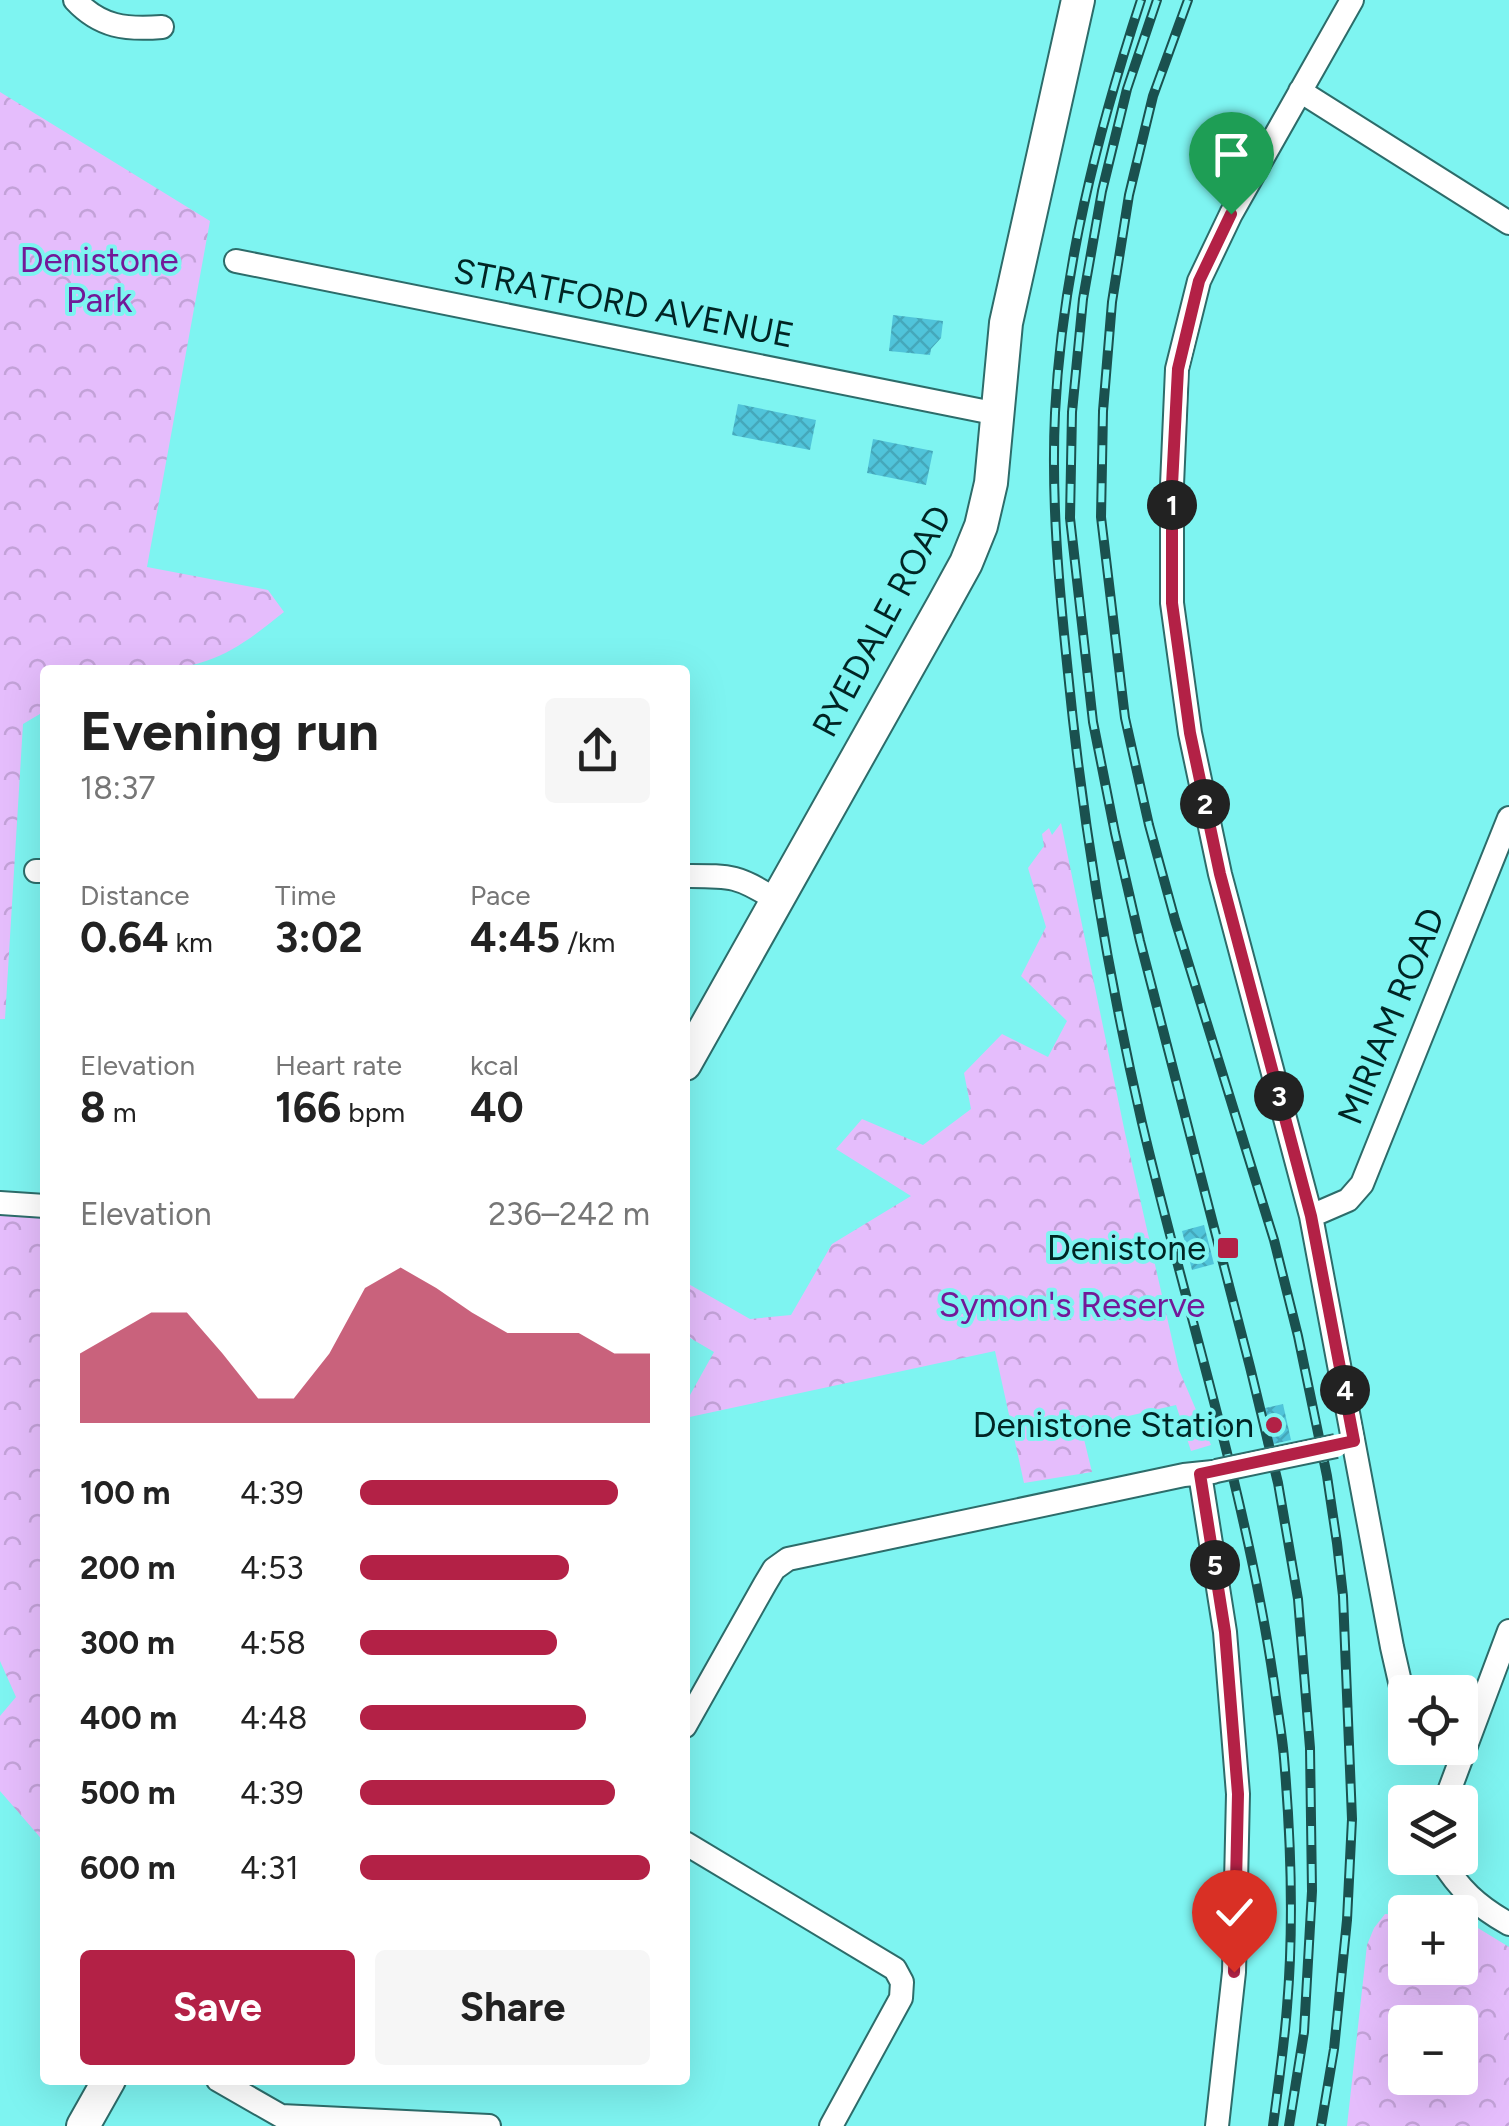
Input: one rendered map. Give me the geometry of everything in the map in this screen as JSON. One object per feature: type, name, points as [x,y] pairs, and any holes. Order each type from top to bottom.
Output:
[{"type":"street","points":[[75,0],[91,17],[132,30],[162,27]]},
{"type":"street","name":"RYEDALE ROAD","points":[[690,1055],[966,563],[981,526],[991,484],[1006,324],[1078,0]]},
{"type":"street","points":[[1352,0],[1231,214],[1199,281],[1178,369],[1172,485],[1172,603],[1190,733],[1220,874],[1311,1216],[1345,1443],[1398,1675]]},
{"type":"street","points":[[1300,90],[1509,223]]},
{"type":"street","name":"STRATFORD AVENUE","points":[[236,261],[998,414]]},
{"type":"street","name":"MIRIAM ROAD","points":[[1311,1216],[1348,1200],[1362,1184],[1509,818]]},
{"type":"street","points":[[690,876],[737,878],[776,900]]},
{"type":"street","points":[[0,1203],[40,1206]]},
{"type":"street","points":[[690,1717],[774,1569],[788,1559],[1345,1443]]},
{"type":"street","points":[[1208,1472],[1238,1794],[1234,1972],[1217,2126]]},
{"type":"street","points":[[1478,1700],[1509,1630]]},
{"type":"street","points":[[690,1846],[895,1969],[902,1982],[901,1998],[831,2126]]},
{"type":"street","points":[[1452,1875],[1480,1908],[1509,1924]]},
{"type":"street","points":[[83,2126],[106,2085]]},
{"type":"street","points":[[227,2085],[281,2116],[489,2126]]},
{"type":"green space","name":"Denistone Park","points":[[0,92],[210,221],[147,567],[268,590],[284,612],[227,652],[192,665],[40,665],[40,714],[23,724],[5,1019],[0,1019]]},
{"type":"green space","name":"Symon's Reserve","points":[[1061,823],[1179,1370],[1211,1445],[1191,1451],[1176,1405],[1081,1427],[1092,1472],[1024,1483],[995,1351],[690,1417],[690,1395],[714,1352],[690,1338],[690,1285],[750,1319],[791,1315],[832,1244],[911,1196],[836,1149],[862,1119],[923,1145],[971,1109],[964,1073],[1002,1034],[1048,1057],[1067,1021],[1021,976],[1046,927],[1028,868],[1044,846],[1042,834],[1049,828],[1052,835]]},
{"type":"green space","points":[[0,1205],[40,1207],[40,1837],[0,1791],[0,1716],[16,1697],[0,1661]]},
{"type":"green space","points":[[1388,1914],[1388,1985],[1478,1985],[1478,1928],[1509,1947],[1509,2126],[1347,2126],[1367,1945],[1374,1928]]},
{"type":"building","points":[[893,315],[943,321],[941,338],[930,355],[889,351]]},
{"type":"building","points":[[738,404],[816,420],[810,450],[732,435]]},
{"type":"building","points":[[873,439],[933,451],[926,485],[867,473]]},
{"type":"building","points":[[1204,1225],[1214,1264],[1192,1270],[1182,1231]]},
{"type":"building","name":"Denistone Station","points":[[1283,1404],[1291,1440],[1264,1446],[1256,1410]]},
{"type":"railway","points":[[1141,0],[1096,152],[1065,308],[1055,413],[1057,544],[1081,787],[1118,1012],[1159,1193],[1248,1541],[1281,1730],[1290,1851],[1290,1945],[1286,2022],[1273,2126]]},
{"type":"railway","points":[[1157,0],[1127,89],[1102,191],[1083,299],[1072,412],[1070,518],[1093,722],[1115,833],[1278,1483],[1298,1599],[1310,1748],[1312,1891],[1304,2032],[1289,2126]]},
{"type":"railway","points":[[1188,0],[1153,96],[1129,195],[1112,302],[1103,411],[1101,517],[1125,718],[1149,825],[1274,1240],[1298,1336],[1337,1543],[1343,1596],[1352,1819],[1334,2049],[1321,2126]]},
{"type":"place","name":"Denistone","points":[[1228,1248]]},
{"type":"place","name":"Denistone Station","points":[[1274,1425]]},
{"type":"route","points":[[1231,214],[1199,281],[1178,369],[1172,485],[1172,603],[1190,733],[1220,874],[1311,1216],[1354,1441],[1200,1474],[1225,1632],[1238,1794],[1234,1972]]}]
